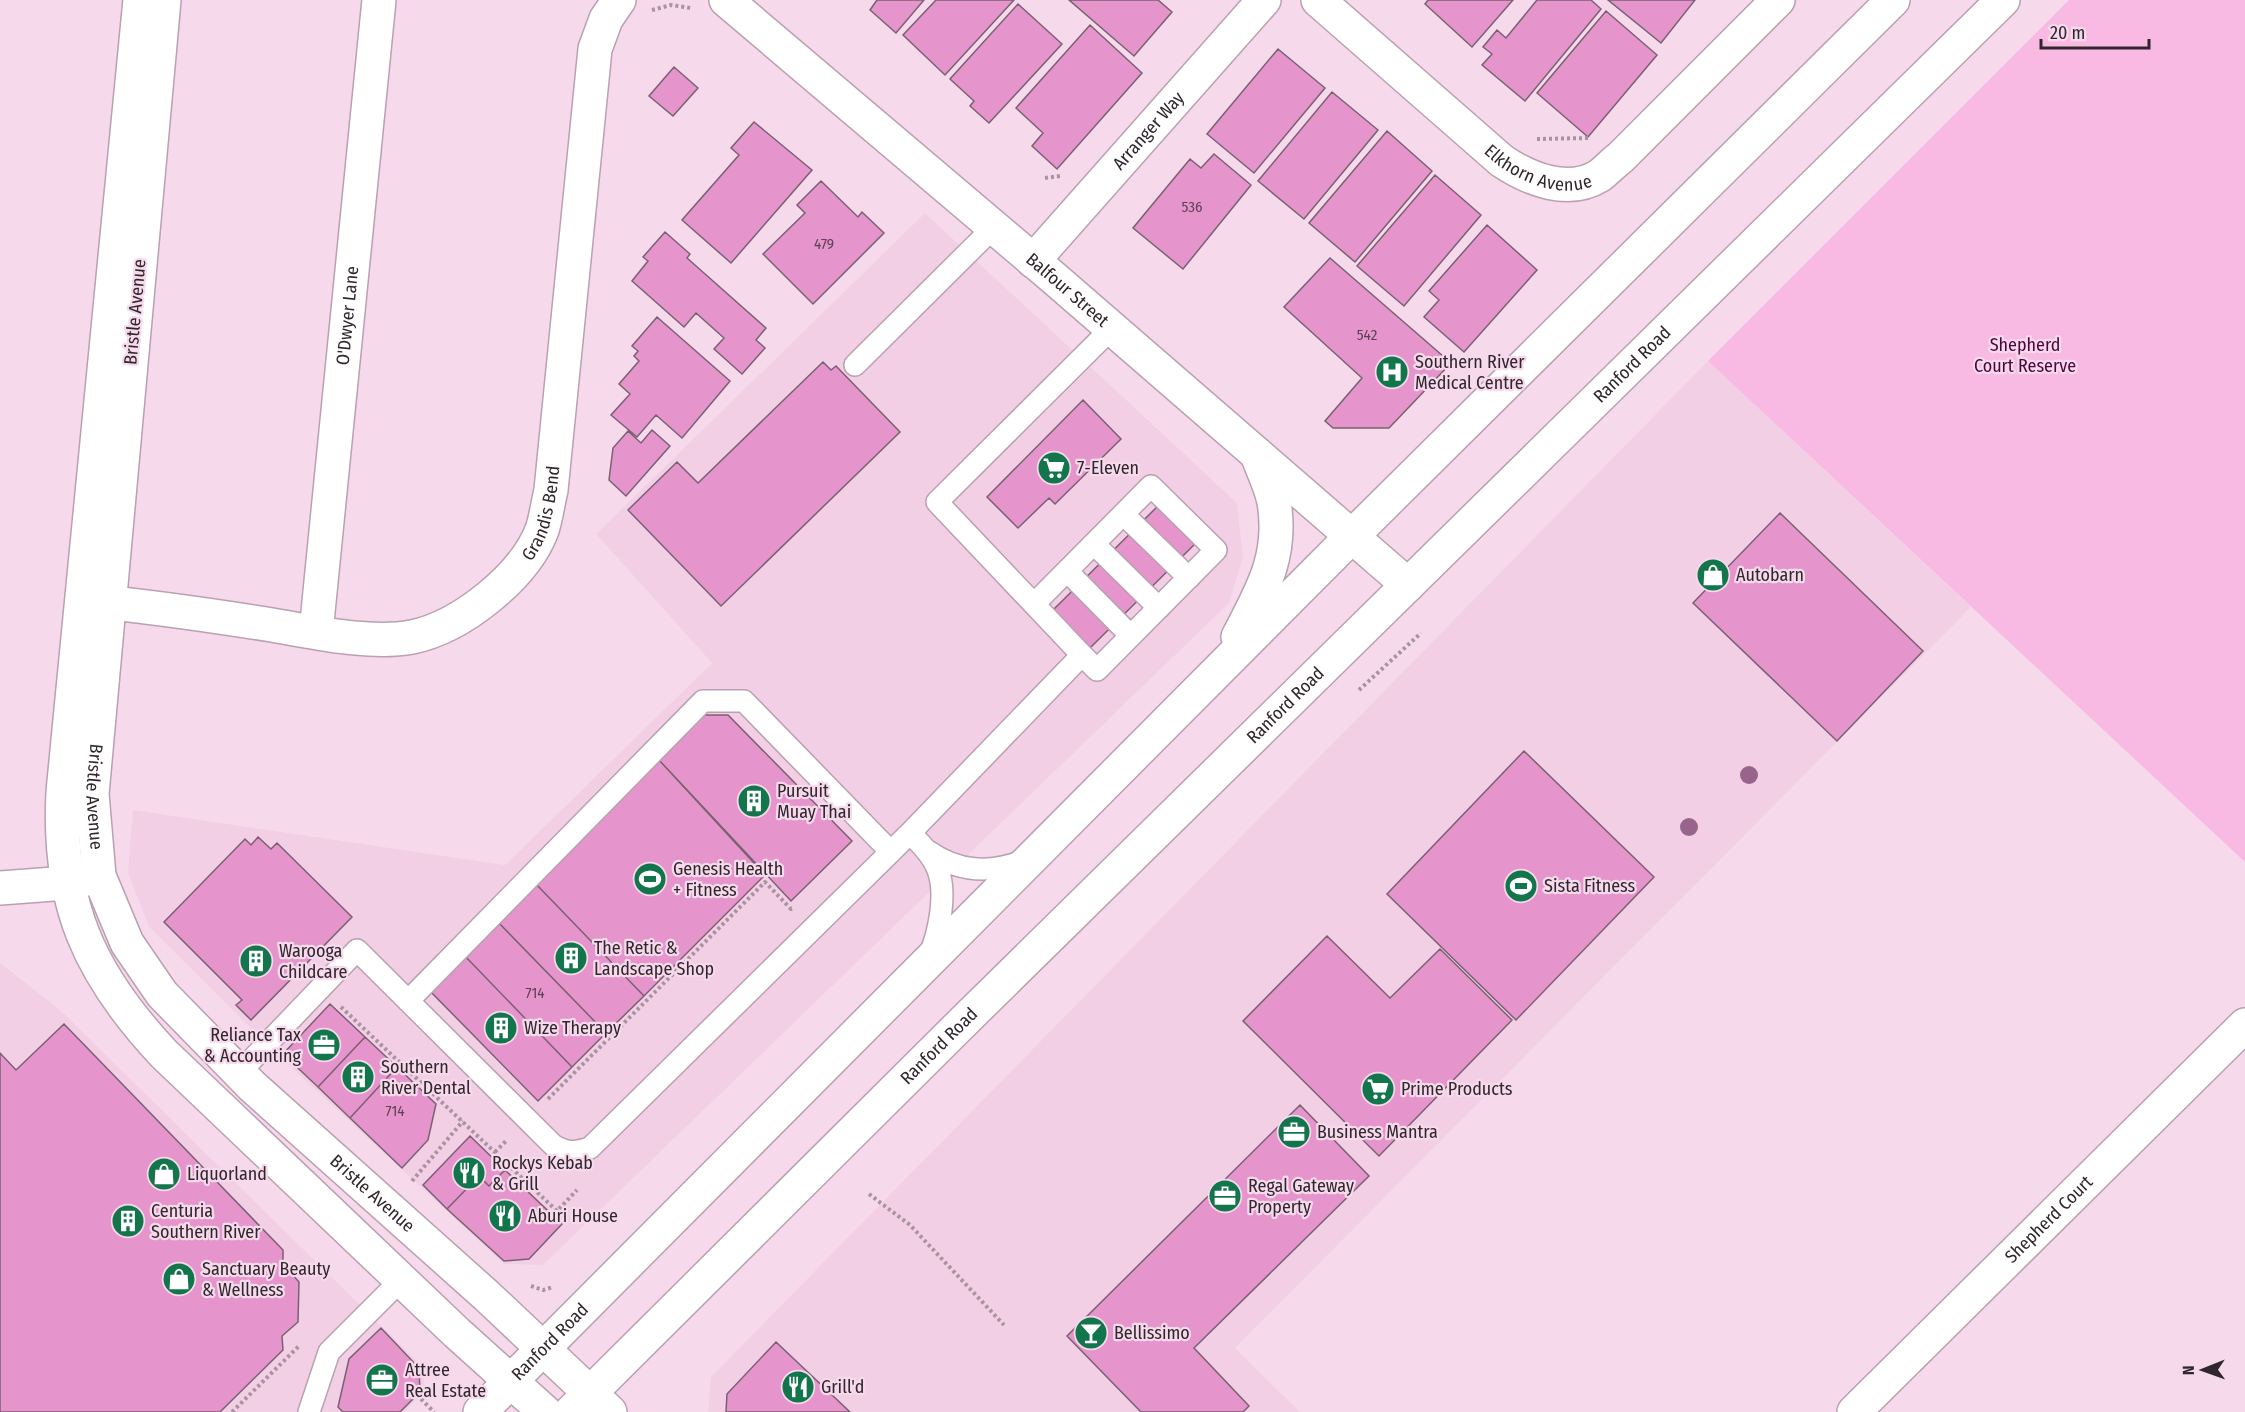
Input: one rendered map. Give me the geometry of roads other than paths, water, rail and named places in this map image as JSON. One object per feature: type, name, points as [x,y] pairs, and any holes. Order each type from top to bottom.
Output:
[{"type":"street","name":"Bristle Avenue","points":[[140,0],[95,601],[92,794],[99,876],[127,943],[162,994],[239,1073],[543,1349],[590,1406]]},
{"type":"street","name":"Bristle Avenue","points":[[164,0],[95,601],[61,823],[67,883],[79,929],[107,981],[136,1024],[212,1101],[545,1412]]},
{"type":"street","name":"O'Dwyer Lane","points":[[316,632],[379,0]]},
{"type":"street","name":"Grandis Bend","points":[[95,601],[316,632],[379,639],[413,637],[443,626],[468,612],[496,592],[519,568],[541,531],[551,490],[595,49],[606,19],[619,0]]},
{"type":"street","name":"Arranger Way","points":[[1033,261],[1264,0]]},
{"type":"street","name":"Elkhorn Avenue","points":[[1318,0],[1502,161],[1536,180],[1579,183],[1598,176],[1620,158],[1778,0]]},
{"type":"street","name":"Ranford Road","points":[[480,1412],[1352,536],[1893,0]]},
{"type":"street","name":"Ranford Road","points":[[590,1406],[1408,585],[2003,0]]},
{"type":"street","name":"Balfour Street","points":[[747,7],[993,228],[1408,585]]},
{"type":"street","points":[[1224,665],[1270,576],[1275,546],[1274,501],[1257,454]]},
{"type":"street","points":[[0,888],[67,883],[99,876]]},
{"type":"street","name":"Shepherd Court","points":[[1854,1412],[2245,1025]]},
{"type":"street","points":[[212,1101],[239,1073]]},
{"type":"lane","points":[[855,364],[993,228]]},
{"type":"lane","points":[[1034,604],[1151,486],[1216,550],[1097,670],[1083,655],[1034,604],[937,502],[1112,328]]},
{"type":"lane","points":[[1123,514],[1189,578]]},
{"type":"lane","points":[[1094,544],[1159,608]]},
{"type":"lane","points":[[1067,571],[1131,636]]},
{"type":"lane","points":[[239,1073],[357,950],[553,1145],[565,1152],[579,1152],[590,1148],[889,850],[910,833],[1083,655]]},
{"type":"lane","points":[[408,1001],[703,701],[744,701],[889,850]]},
{"type":"lane","points":[[910,833],[925,849],[939,870],[941,903],[938,934],[925,965]]},
{"type":"lane","points":[[925,849],[941,861],[985,871],[1005,868],[1033,856]]},
{"type":"lane","points":[[309,1412],[329,1352],[402,1279]]},
{"type":"place","name":"Southern River Medical Centre","points":[[1392,372]]},
{"type":"place","name":"7-Eleven","points":[[1054,468]]},
{"type":"place","name":"Autobarn","points":[[1713,575]]},
{"type":"place","name":"Pursuit Muay Thai","points":[[754,801]]},
{"type":"place","name":"Genesis Health + Fitness","points":[[650,879]]},
{"type":"place","name":"Sista Fitness","points":[[1521,886]]},
{"type":"place","name":"The Retic & Landscape Shop","points":[[571,958]]},
{"type":"place","name":"Warooga Childcare","points":[[256,961]]},
{"type":"place","name":"Wize Therapy","points":[[501,1028]]},
{"type":"place","name":"Reliance Tax & Accounting","points":[[324,1045]]},
{"type":"place","name":"Southern River Dental","points":[[358,1077]]},
{"type":"place","name":"Prime Products","points":[[1378,1089]]},
{"type":"place","name":"Business Mantra","points":[[1294,1132]]},
{"type":"place","name":"Rockys Kebab & Grill","points":[[469,1173]]},
{"type":"place","name":"Liquorland","points":[[164,1174]]},
{"type":"place","name":"Regal Gateway Property","points":[[1225,1196]]},
{"type":"place","name":"Aburi House","points":[[505,1216]]},
{"type":"place","name":"Centuria Southern River","points":[[128,1221]]},
{"type":"place","name":"Sanctuary Beauty & Wellness","points":[[179,1279]]},
{"type":"place","name":"Bellissimo","points":[[1091,1333]]},
{"type":"place","name":"Attree Real Estate","points":[[382,1380]]},
{"type":"place","name":"Grill'd","points":[[798,1387]]},
{"type":"park label","name":"Shepherd Court Reserve","points":[[2025,355]]}]
